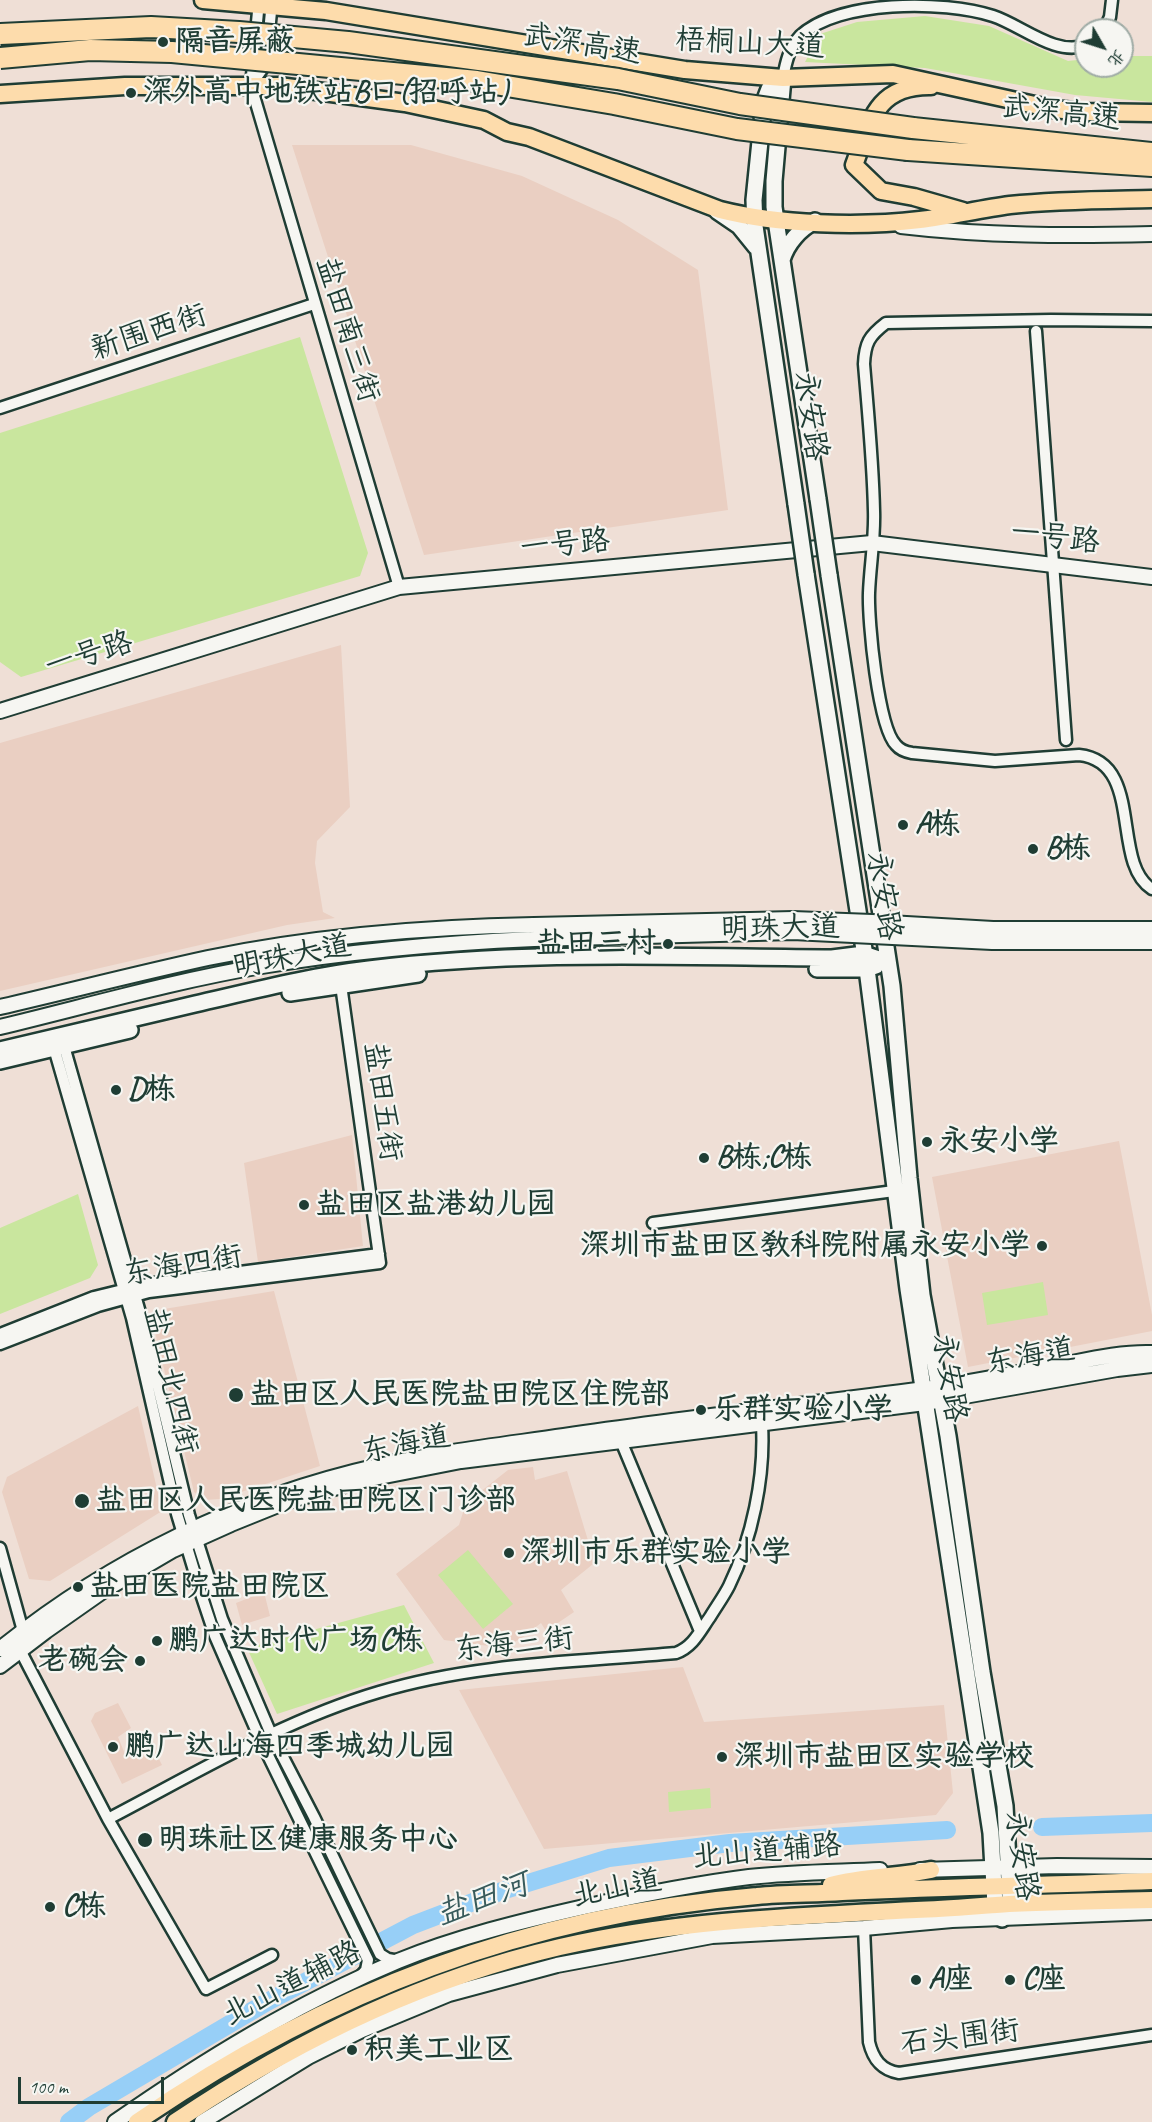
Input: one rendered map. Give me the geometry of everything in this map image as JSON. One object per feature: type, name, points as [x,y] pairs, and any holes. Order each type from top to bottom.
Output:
[{"type":"highway","name":"武深高速","points":[[0,34],[152,27],[348,42],[618,79],[740,104],[1151,162]]},
{"type":"highway","name":"武深高速","points":[[0,58],[90,50],[172,52],[477,81],[614,104],[737,129],[908,150],[1151,162]]},
{"type":"main road","name":"梧桐山大道","points":[[203,0],[265,2],[662,67],[783,78],[893,74],[1053,109],[1152,113]]},
{"type":"main road","name":"永安路","points":[[783,78],[769,89],[764,102],[754,216],[866,961],[894,1191],[924,1396],[991,1833],[1001,1867]]},
{"type":"main road","name":"永安路","points":[[783,78],[774,181],[776,219],[892,986],[922,1295],[948,1436],[982,1672],[1005,1806],[1001,1867],[1002,1909]]},
{"type":"main road","points":[[0,94],[125,86],[279,86],[405,103],[484,120],[507,132],[554,147],[709,207],[726,215],[739,226],[752,240],[759,253]]},
{"type":"main road","points":[[953,86],[908,88],[890,97],[870,119],[854,165],[881,191],[914,197],[966,212]]},
{"type":"main road","points":[[709,207],[776,219],[869,223],[918,220],[1008,206],[1055,202],[1152,200]]},
{"type":"main road","points":[[782,263],[791,241],[815,221]]},
{"type":"main road","name":"明珠大道","points":[[0,1050],[271,986],[356,971],[407,965],[550,957],[832,958],[888,962]]},
{"type":"main road","name":"明珠大道","points":[[0,1061],[273,996],[409,975],[504,969],[866,961]]},
{"type":"main road","points":[[798,1894],[847,1881],[908,1875],[931,1870]]},
{"type":"main road","name":"北山道","points":[[137,2122],[185,2089],[281,2034],[348,2001],[409,1975],[470,1953],[597,1919],[665,1906],[758,1895],[1152,1881]]},
{"type":"main road","name":"北山道","points":[[175,2122],[301,2045],[405,1997],[504,1962],[560,1947],[663,1928],[711,1930],[764,1918],[1002,1909],[1152,1900]]},
{"type":"main road","points":[[122,2122],[185,2089]]},
{"type":"street","points":[[1110,18],[1112,0]]},
{"type":"street","points":[[250,86],[266,64],[265,2]]},
{"type":"street","name":"永安路","points":[[783,78],[792,47],[800,36],[815,23],[826,17],[856,9],[895,4],[933,4],[967,9],[1007,21],[1064,48],[1074,48]]},
{"type":"street","name":"盐田南三街","points":[[250,86],[399,587]]},
{"type":"street","points":[[869,223],[996,234],[1050,236],[1152,234]]},
{"type":"street","name":"新围西街","points":[[0,408],[314,304]]},
{"type":"street","points":[[1152,321],[886,323],[874,333],[865,347],[864,364],[875,513],[869,595],[870,623],[877,685],[888,733],[895,745],[903,751],[912,753],[995,761],[1079,755],[1091,756],[1100,760],[1116,779],[1135,867],[1142,881],[1152,889]]},
{"type":"street","points":[[1036,331],[1066,740]]},
{"type":"street","name":"一号路","points":[[0,711],[399,587],[872,543],[1152,577]]},
{"type":"street","name":"明珠大道","points":[[0,1007],[209,958],[343,937],[469,926],[793,920],[993,929],[1152,929]]},
{"type":"street","name":"明珠大道","points":[[0,1027],[214,975],[346,954],[467,942],[793,932],[992,942],[1152,942]]},
{"type":"street","name":"盐田五街","points":[[341,985],[379,1258]]},
{"type":"street","name":"盐田北四街","points":[[59,1047],[129,1293],[215,1636],[260,1739],[368,1960],[366,1970],[359,1978]]},
{"type":"street","points":[[653,1223],[894,1191]]},
{"type":"street","name":"东海四街","points":[[0,1334],[94,1297],[149,1292],[379,1258]]},
{"type":"street","name":"东海四街","points":[[0,1344],[129,1293]]},
{"type":"street","name":"东海道","points":[[940,1394],[1116,1355],[1152,1353]]},
{"type":"street","name":"东海道","points":[[0,1666],[104,1591],[189,1536],[285,1492],[347,1473],[404,1460],[681,1418],[924,1396],[1152,1365]]},
{"type":"street","name":"东海道","points":[[0,1649],[23,1631],[135,1557],[288,1501],[359,1481],[460,1461],[762,1425],[924,1396]]},
{"type":"street","points":[[700,1631],[728,1588],[747,1541],[762,1462],[762,1425]]},
{"type":"street","points":[[621,1441],[700,1631]]},
{"type":"street","name":"盐田北四街","points":[[189,1536],[271,1734],[367,1928],[380,1954],[388,1959],[399,1960]]},
{"type":"street","points":[[0,1548],[23,1631]]},
{"type":"street","name":"东海三街","points":[[108,1818],[260,1739],[356,1700],[427,1680],[502,1668],[676,1653],[685,1650],[700,1631]]},
{"type":"street","points":[[20,1650],[108,1818],[206,1989],[272,1955]]},
{"type":"street","name":"北山道辅路","points":[[115,2122],[240,2041],[299,2007],[359,1978],[399,1960],[548,1915],[696,1885],[772,1875],[891,1869],[1131,1865],[1152,1867]]},
{"type":"street","points":[[202,2122],[308,2057],[362,2030],[449,1994],[557,1965],[711,1930],[864,1928],[952,1920],[1002,1909],[1152,1912]]},
{"type":"street","name":"石头围街","points":[[864,1928],[869,2042],[872,2054],[888,2071],[899,2073],[1152,2035]]},
{"type":"street","points":[[400,2014],[405,1997]]},
{"type":"shaded area","points":[[292,145],[411,145],[522,176],[618,220],[698,270],[728,510],[424,555]]},
{"type":"shaded area","points":[[341,645],[350,807],[317,841],[315,863],[323,912],[335,918],[287,925],[0,991],[0,743]]},
{"type":"shaded area","name":"盐田区盐港幼儿园","points":[[352,1135],[363,1246],[258,1262],[244,1163]]},
{"type":"shaded area","name":"深圳市盐田区教科院附属永安小学","points":[[1119,1141],[1152,1315],[1152,1331],[968,1367],[932,1177]]},
{"type":"shaded area","name":"盐田区人民医院盐田院区住院部","points":[[274,1291],[320,1466],[220,1499],[204,1500],[194,1492],[153,1324],[158,1314],[164,1309]]},
{"type":"shaded area","name":"盐田区人民医院盐田院区门诊部","points":[[138,1406],[162,1511],[50,1581],[29,1579],[2,1492],[7,1477]]},
{"type":"shaded area","name":"深圳市乐群实验小学","points":[[533,1467],[535,1480],[567,1471],[590,1547],[598,1560],[561,1590],[574,1612],[546,1631],[541,1623],[504,1648],[444,1640],[396,1574],[459,1525],[466,1503],[508,1470]]},
{"type":"shaded area","points":[[264,1592],[270,1616],[242,1625],[236,1603]]},
{"type":"shaded area","name":"深圳市盐田区实验学校","points":[[683,1667],[704,1722],[944,1705],[953,1793],[936,1815],[544,1849],[459,1690]]},
{"type":"shaded area","name":"鹏广达山海四季城幼儿园","points":[[118,1703],[131,1728],[118,1737],[125,1754],[150,1741],[162,1765],[122,1784],[91,1721],[95,1713]]},
{"type":"green space","points":[[925,16],[989,26],[1068,61],[1074,60],[1074,78],[1134,78],[1134,56],[1152,56],[1152,102],[1075,95],[925,68],[805,62],[820,34],[857,22]]},
{"type":"green space","points":[[300,337],[368,553],[360,576],[21,677],[0,662],[0,433]]},
{"type":"green space","points":[[78,1194],[98,1265],[90,1278],[0,1314],[0,1228]]},
{"type":"green space","points":[[1043,1282],[1048,1315],[987,1325],[982,1293]]},
{"type":"green space","points":[[468,1550],[513,1604],[483,1629],[438,1575]]},
{"type":"green space","points":[[404,1605],[434,1663],[277,1714],[247,1648]]},
{"type":"green space","points":[[710,1788],[711,1808],[669,1812],[668,1792]]},
{"type":"waterway","name":"盐田河","points":[[1042,1827],[1152,1823]]},
{"type":"waterway","name":"盐田河","points":[[69,2122],[89,2107],[267,2002],[413,1925],[502,1891],[609,1858],[730,1843],[947,1830]]},
{"type":"place","name":"隔音屏蔽","points":[[163,42]]},
{"type":"place","name":"深外高中地铁站B口(招呼站)","points":[[131,93]]},
{"type":"place","name":"A栋","points":[[903,825]]},
{"type":"place","name":"B栋","points":[[1033,849]]},
{"type":"place","name":"盐田三村","points":[[668,944]]},
{"type":"place","name":"D栋","points":[[116,1090]]},
{"type":"place","name":"永安小学","points":[[927,1142]]},
{"type":"place","name":"B栋;C栋","points":[[704,1158]]},
{"type":"place","name":"盐田区盐港幼儿园","points":[[304,1205]]},
{"type":"place","name":"深圳市盐田区教科院附属永安小学","points":[[1042,1246]]},
{"type":"place","name":"盐田区人民医院盐田院区住院部","points":[[236,1395]]},
{"type":"place","name":"乐群实验小学","points":[[701,1410]]},
{"type":"place","name":"盐田区人民医院盐田院区门诊部","points":[[82,1501]]},
{"type":"place","name":"深圳市乐群实验小学","points":[[509,1553]]},
{"type":"place","name":"盐田医院盐田院区","points":[[78,1587]]},
{"type":"place","name":"鹏广达时代广场C栋","points":[[157,1641]]},
{"type":"place","name":"老碗会","points":[[140,1661]]},
{"type":"place","name":"鹏广达山海四季城幼儿园","points":[[113,1747]]},
{"type":"place","name":"深圳市盐田区实验学校","points":[[722,1757]]},
{"type":"place","name":"明珠社区健康服务中心","points":[[145,1840]]},
{"type":"place","name":"C栋","points":[[50,1907]]},
{"type":"place","name":"A座","points":[[916,1980]]},
{"type":"place","name":"C座","points":[[1010,1980]]},
{"type":"place","name":"积美工业区","points":[[352,2050]]}]
